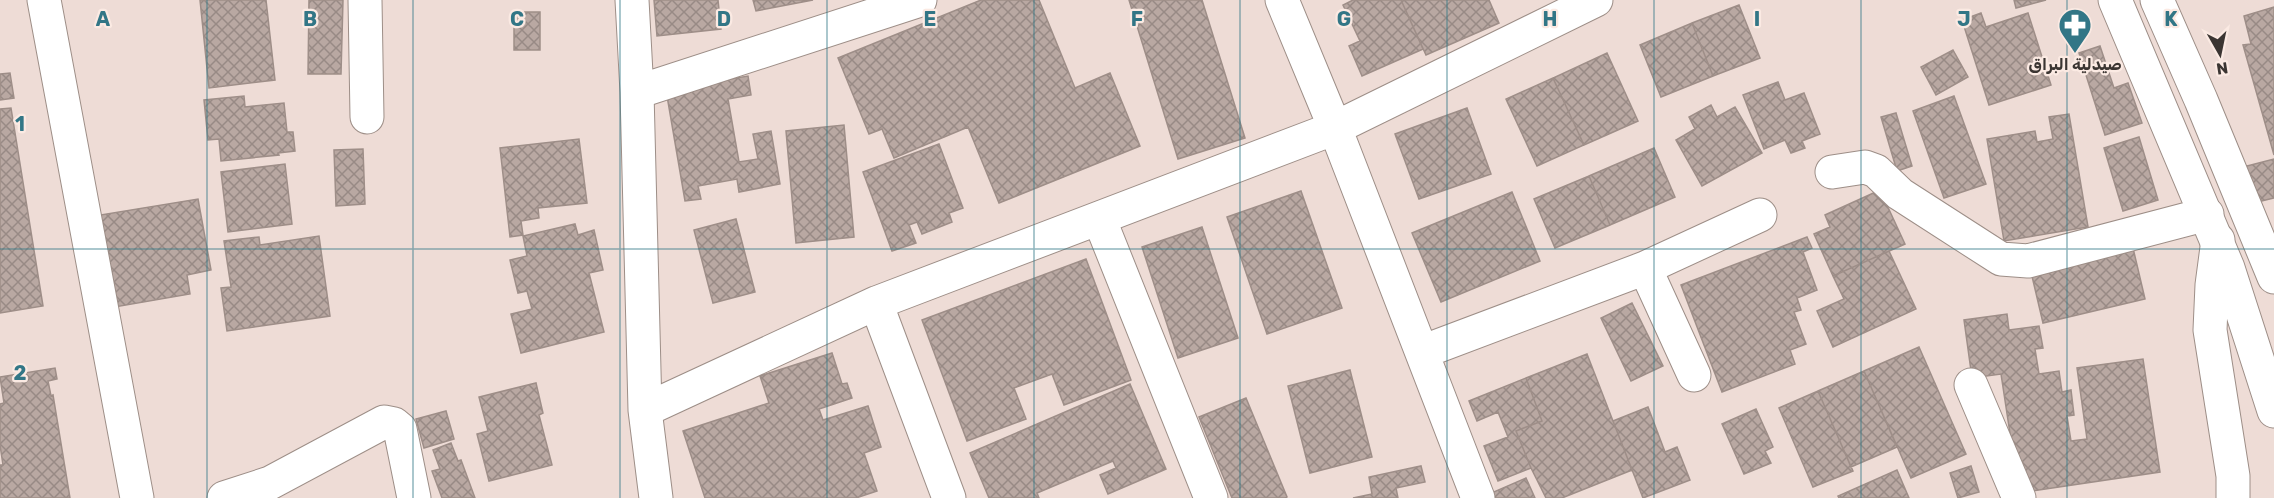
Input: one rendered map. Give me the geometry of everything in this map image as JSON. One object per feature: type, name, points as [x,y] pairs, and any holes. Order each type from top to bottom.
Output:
[{"type":"street","points":[[44,0],[137,498]]},
{"type":"street","points":[[365,0],[367,117]]},
{"type":"street","points":[[632,0],[637,92],[645,410],[656,498]]},
{"type":"street","points":[[637,92],[920,0]]},
{"type":"street","points":[[1282,0],[1335,128],[1478,498]]},
{"type":"street","points":[[645,410],[876,303],[1335,128],[1596,0]]},
{"type":"street","points":[[2115,0],[2212,227],[2244,315],[2274,411]]},
{"type":"street","points":[[2157,0],[2274,277]]},
{"type":"street","points":[[1832,172],[1865,167],[1876,171],[1900,194],[2001,259],[2028,261],[2212,227]]},
{"type":"street","points":[[1422,352],[1645,268],[1760,215]]},
{"type":"street","points":[[1100,218],[1211,498]]},
{"type":"street","points":[[2212,227],[2210,330],[2233,477],[2233,498]]},
{"type":"street","points":[[1645,268],[1694,375]]},
{"type":"street","points":[[876,303],[949,498]]},
{"type":"street","points":[[1971,385],[2019,498]]},
{"type":"street","points":[[224,498],[270,483],[384,422],[394,424],[400,429],[414,498]]},
{"type":"building","points":[[200,0],[266,0],[275,80],[209,88]]},
{"type":"building","points":[[309,0],[343,0],[341,74],[308,74]]},
{"type":"building","points":[[654,0],[718,0],[721,29],[657,36]]},
{"type":"building","points":[[753,0],[813,0],[756,11]]},
{"type":"building","points":[[981,0],[1039,0],[1075,88],[1110,73],[1140,146],[999,203],[968,127],[894,158],[882,129],[869,134],[838,58]]},
{"type":"building","points":[[1129,0],[1202,0],[1245,138],[1178,159]]},
{"type":"building","points":[[1353,0],[1401,0],[1423,49],[1362,76],[1349,46],[1360,41],[1343,5]]},
{"type":"building","points":[[1401,0],[1489,0],[1499,23],[1426,55]]},
{"type":"building","points":[[2014,0],[2046,0],[2016,8]]},
{"type":"building","points":[[1739,5],[1760,58],[1713,76],[1692,23]]},
{"type":"building","points":[[2274,7],[2274,155],[2243,45],[2251,44],[2244,16]]},
{"type":"building","points":[[514,12],[540,12],[540,50],[514,50]]},
{"type":"building","points":[[1981,13],[1986,27],[2028,13],[2051,85],[1989,105],[1962,20]]},
{"type":"building","points":[[1692,23],[1713,76],[1661,97],[1640,45]]},
{"type":"building","points":[[2100,46],[2114,88],[2128,83],[2142,123],[2105,135],[2079,53]]},
{"type":"building","points":[[1953,50],[1968,77],[1936,95],[1921,67]]},
{"type":"building","points":[[1607,53],[1638,121],[1584,145],[1553,78]]},
{"type":"building","points":[[10,73],[14,98],[0,100],[0,74]]},
{"type":"building","points":[[748,76],[751,95],[728,99],[739,162],[758,159],[753,134],[771,131],[780,184],[739,192],[737,179],[698,186],[701,199],[685,201],[666,90]]},
{"type":"building","points":[[1553,78],[1584,145],[1537,166],[1506,99]]},
{"type":"building","points":[[1778,82],[1785,100],[1804,93],[1820,134],[1802,141],[1805,148],[1791,153],[1785,140],[1764,149],[1743,95]]},
{"type":"building","points":[[244,96],[245,107],[284,103],[287,132],[293,132],[295,151],[278,153],[279,155],[221,161],[219,139],[208,140],[204,100]]},
{"type":"building","points":[[1954,96],[1986,184],[1944,198],[1913,111]]},
{"type":"building","points":[[1711,105],[1717,117],[1735,107],[1762,153],[1702,186],[1676,140],[1695,129],[1689,117]]},
{"type":"building","points":[[11,108],[43,306],[0,313],[0,109]]},
{"type":"building","points":[[1467,108],[1491,174],[1419,199],[1395,134]]},
{"type":"building","points":[[1896,113],[1912,166],[1897,171],[1881,117]]},
{"type":"building","points":[[2069,114],[2088,227],[2004,241],[1987,139],[2035,131],[2037,142],[2053,139],[2049,117]]},
{"type":"building","points":[[844,125],[854,237],[796,243],[786,131]]},
{"type":"building","points":[[2139,137],[2158,200],[2123,211],[2104,148]]},
{"type":"building","points":[[579,139],[587,203],[538,208],[539,218],[521,221],[523,235],[510,237],[500,148]]},
{"type":"building","points":[[939,144],[963,208],[949,213],[952,222],[922,234],[917,222],[909,225],[916,243],[892,251],[863,172]]},
{"type":"building","points":[[1654,148],[1675,197],[1610,225],[1589,176]]},
{"type":"building","points":[[363,149],[365,204],[336,206],[334,150]]},
{"type":"building","points":[[2274,159],[2274,198],[2253,203],[2243,167]]},
{"type":"building","points":[[285,164],[292,224],[228,232],[221,172]]},
{"type":"building","points":[[1589,176],[1610,225],[1555,248],[1534,199]]},
{"type":"building","points":[[1880,190],[1905,244],[1833,276],[1814,234],[1830,227],[1825,215]]},
{"type":"building","points":[[1301,191],[1342,308],[1267,334],[1227,217]]},
{"type":"building","points":[[1512,192],[1540,261],[1441,302],[1412,233]]},
{"type":"building","points":[[198,199],[211,270],[187,275],[190,294],[109,308],[94,216]]},
{"type":"building","points":[[736,219],[755,292],[713,303],[694,230]]},
{"type":"building","points":[[575,224],[578,235],[594,230],[603,270],[589,273],[604,332],[521,353],[511,314],[532,309],[527,291],[518,293],[510,260],[527,256],[523,236]]},
{"type":"building","points":[[1202,227],[1238,338],[1178,358],[1142,247]]},
{"type":"building","points":[[319,236],[330,316],[227,331],[221,288],[231,287],[224,241],[259,237],[260,245]]},
{"type":"building","points":[[1807,237],[1812,248],[1803,252],[1817,290],[1797,298],[1801,310],[1794,312],[1806,344],[1790,350],[1795,364],[1722,392],[1681,285]]},
{"type":"building","points":[[2133,248],[2145,299],[2043,323],[2031,272]]},
{"type":"building","points":[[1889,251],[1916,309],[1833,347],[1817,311],[1844,299],[1833,276]]},
{"type":"building","points":[[1086,259],[1131,380],[1064,405],[1052,374],[1014,388],[1026,419],[967,441],[922,320]]},
{"type":"building","points":[[1632,303],[1663,366],[1631,381],[1601,318]]},
{"type":"building","points":[[2007,314],[2009,330],[2039,326],[2043,348],[2035,349],[2039,374],[2059,371],[2062,392],[2071,390],[2074,415],[2067,416],[2071,441],[2087,439],[2077,368],[2143,359],[2160,472],[2019,493],[2001,374],[1972,378],[1964,320]]},
{"type":"building","points":[[1919,347],[1966,454],[1911,478],[1864,371]]},
{"type":"building","points":[[832,353],[842,384],[847,383],[852,398],[819,409],[823,420],[868,406],[881,447],[864,453],[877,491],[856,498],[705,498],[683,431],[769,403],[760,376]]},
{"type":"building","points":[[1587,354],[1632,470],[1562,498],[1546,498],[1516,431],[1542,421],[1526,378]]},
{"type":"building","points":[[55,368],[57,379],[48,381],[51,396],[53,395],[70,498],[0,498],[0,465],[3,465],[0,445],[0,404],[4,403],[0,377]]},
{"type":"building","points":[[1350,370],[1372,457],[1310,473],[1288,386]]},
{"type":"building","points":[[1864,371],[1897,447],[1851,467],[1818,391]]},
{"type":"building","points":[[1526,378],[1542,421],[1516,431],[1531,468],[1498,481],[1484,446],[1508,437],[1498,412],[1477,421],[1469,401]]},
{"type":"building","points":[[536,383],[543,413],[539,415],[552,465],[489,481],[477,434],[488,431],[479,397]]},
{"type":"building","points":[[1130,384],[1166,469],[1108,494],[1100,475],[1116,468],[1113,461],[1037,493],[1039,498],[989,498],[970,453]]},
{"type":"building","points":[[1818,391],[1853,471],[1813,487],[1779,408]]},
{"type":"building","points":[[1246,398],[1287,497],[1285,498],[1232,498],[1199,417]]},
{"type":"building","points":[[1648,407],[1665,452],[1677,447],[1690,480],[1643,498],[1613,421]]},
{"type":"building","points":[[1756,409],[1773,447],[1765,451],[1771,463],[1744,474],[1722,424]]},
{"type":"building","points":[[446,411],[454,439],[424,448],[416,419]]},
{"type":"building","points":[[451,443],[458,461],[461,460],[475,498],[442,498],[432,471],[440,469],[433,450]]},
{"type":"building","points":[[1421,466],[1425,482],[1396,488],[1398,498],[1353,498],[1372,494],[1369,477]]},
{"type":"building","points":[[1971,466],[1979,492],[1958,498],[1950,473]]},
{"type":"building","points":[[1897,470],[1909,498],[1839,498],[1838,496]]},
{"type":"building","points":[[1526,478],[1535,498],[1491,498],[1489,494]]},
{"type":"place","name":"صيدلية البراق","points":[[2075,54]]}]
